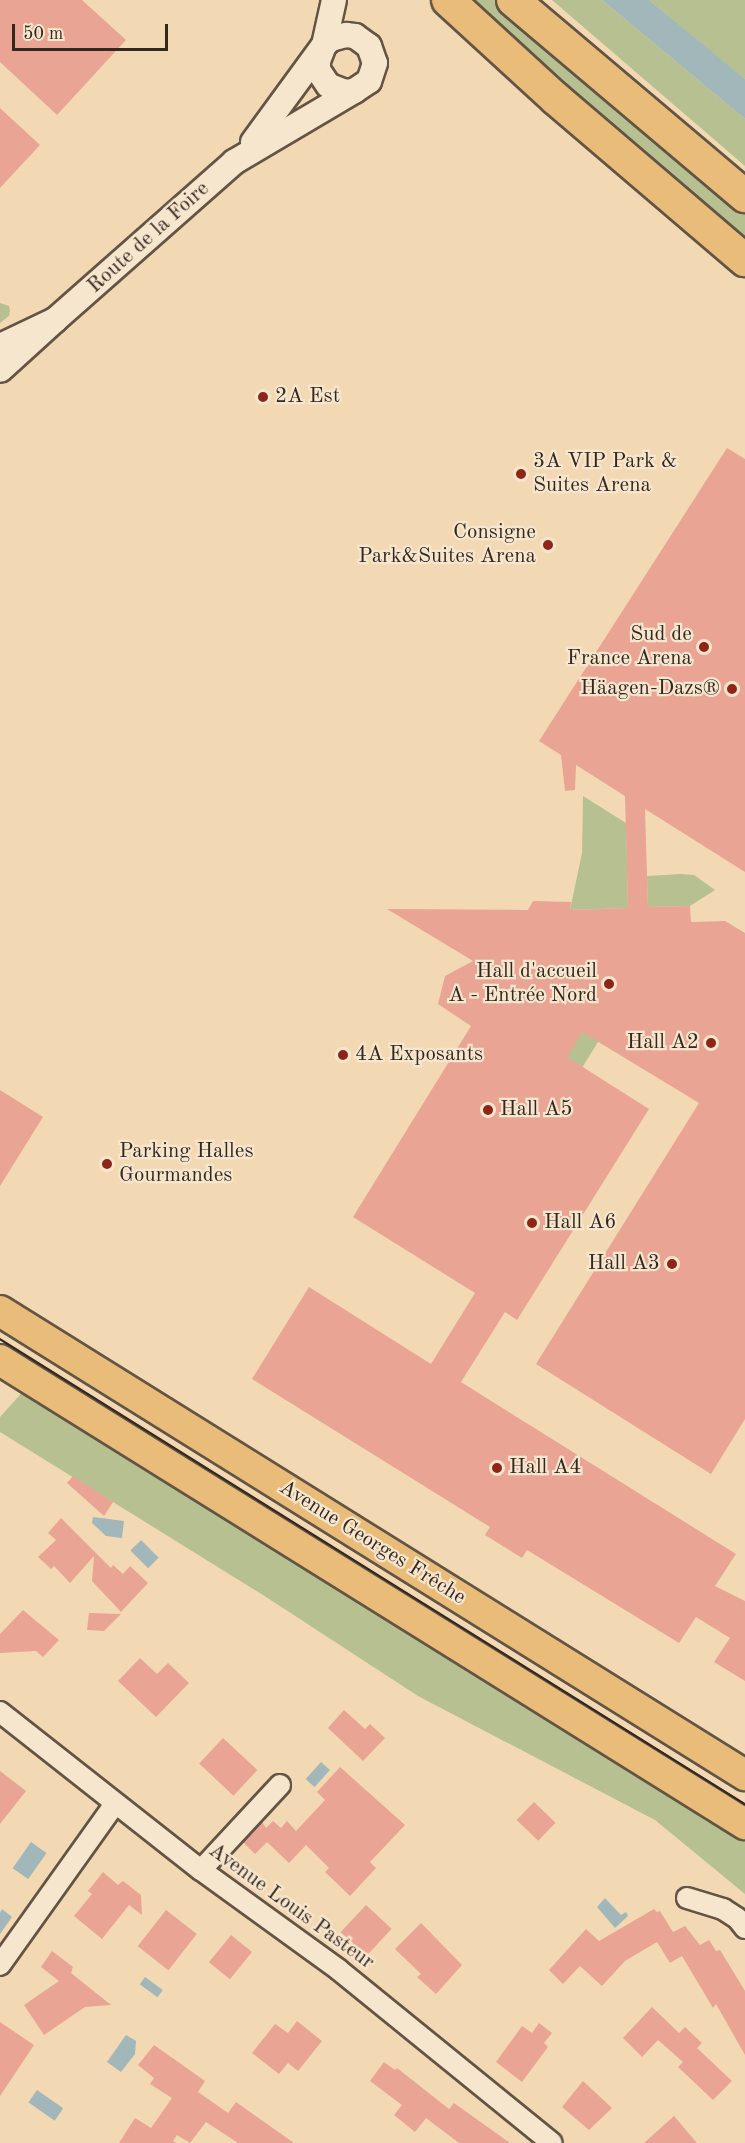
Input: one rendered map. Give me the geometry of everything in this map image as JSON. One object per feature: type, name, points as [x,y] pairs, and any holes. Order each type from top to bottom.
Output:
[{"type":"highway","points":[[448,0],[555,99],[745,260]]},
{"type":"highway","points":[[513,0],[571,52],[745,196]]},
{"type":"main road","name":"Avenue Georges Frêche","points":[[0,1311],[745,1775]]},
{"type":"main road","name":"Avenue Georges Frêche","points":[[0,1360],[745,1824]]},
{"type":"street","points":[[334,0],[318,61],[322,78],[336,90],[354,91]]},
{"type":"street","name":"Route de la Foire","points":[[0,370],[242,156],[369,81],[375,63],[369,46],[363,40],[346,34],[324,45],[242,156]]},
{"type":"street","name":"Route de la Foire","points":[[0,346],[55,320]]},
{"type":"street","name":"Avenue Louis Pasteur","points":[[0,1712],[201,1870],[339,1970],[552,2143]]},
{"type":"street","points":[[201,1870],[279,1785]]},
{"type":"street","points":[[0,1965],[116,1804]]},
{"type":"street","points":[[687,1898],[723,1909],[737,1918],[745,1928]]},
{"type":"green space","points":[[467,0],[496,0],[745,211],[745,240]]},
{"type":"green space","points":[[552,0],[602,0],[745,119],[745,166]]},
{"type":"green space","points":[[649,0],[745,0],[745,79],[703,45]]},
{"type":"green space","points":[[0,303],[9,306],[10,311],[9,316],[0,323]]},
{"type":"green space","points":[[583,796],[626,823],[628,908],[570,910],[582,853]]},
{"type":"green space","points":[[694,875],[715,890],[690,906],[648,907],[647,876]]},
{"type":"green space","points":[[574,1022],[600,1038],[582,1067],[556,1051]]},
{"type":"green space","points":[[27,1387],[745,1837],[745,1894],[655,1820],[418,1696],[263,1595],[0,1432],[0,1417]]},
{"type":"shaded area","points":[[602,0],[649,0],[745,79],[745,119]]},
{"type":"shaded area","points":[[93,1517],[124,1521],[122,1538],[106,1536],[92,1523]]},
{"type":"shaded area","points":[[141,1540],[159,1558],[148,1568],[130,1551]]},
{"type":"shaded area","points":[[321,1762],[330,1770],[315,1787],[306,1779]]},
{"type":"shaded area","points":[[31,1842],[47,1853],[28,1879],[13,1868]]},
{"type":"shaded area","points":[[605,1898],[621,1915],[626,1912],[628,1916],[615,1928],[597,1907]]},
{"type":"shaded area","points":[[2,1909],[12,1917],[0,1934],[0,1913]]},
{"type":"shaded area","points":[[145,1977],[163,1990],[158,1997],[140,1984]]},
{"type":"shaded area","points":[[126,2035],[136,2041],[135,2054],[121,2072],[107,2062]]},
{"type":"shaded area","points":[[37,2090],[63,2108],[55,2121],[28,2102]]},
{"type":"building","points":[[0,0],[82,0],[126,40],[57,115],[0,62]]},
{"type":"building","points":[[0,108],[40,145],[0,188]]},
{"type":"building","points":[[727,448],[745,459],[745,872],[645,809],[648,907],[690,906],[691,922],[725,921],[745,933],[745,1419],[711,1474],[536,1364],[699,1103],[582,1032],[567,1057],[649,1109],[517,1320],[505,1312],[461,1382],[736,1554],[715,1586],[745,1601],[745,1681],[714,1662],[730,1638],[696,1617],[679,1643],[527,1550],[522,1558],[485,1535],[490,1527],[252,1379],[309,1287],[431,1364],[475,1293],[353,1217],[471,1026],[438,1004],[445,976],[473,961],[387,909],[528,910],[533,901],[571,902],[570,910],[628,908],[625,796],[576,765],[575,790],[565,791],[561,755],[539,741]]},
{"type":"building","points":[[0,1090],[43,1117],[0,1186]]},
{"type":"building","points":[[73,1476],[113,1502],[104,1516],[67,1483]]},
{"type":"building","points":[[61,1518],[111,1568],[113,1565],[123,1574],[130,1566],[148,1583],[121,1612],[92,1581],[94,1556],[70,1583],[54,1566],[51,1569],[38,1557],[56,1540],[48,1533]]},
{"type":"building","points":[[23,1610],[59,1640],[43,1657],[36,1651],[0,1653],[0,1634]]},
{"type":"building","points":[[89,1613],[121,1614],[104,1631],[87,1630]]},
{"type":"building","points":[[140,1658],[157,1674],[168,1663],[189,1683],[156,1717],[118,1681]]},
{"type":"building","points":[[344,1710],[365,1729],[370,1724],[385,1738],[363,1761],[328,1728]]},
{"type":"building","points":[[223,1738],[257,1770],[234,1796],[199,1764]]},
{"type":"building","points":[[340,1767],[405,1825],[370,1862],[376,1868],[350,1896],[325,1872],[329,1868],[306,1845],[289,1863],[267,1842],[255,1854],[243,1842],[262,1822],[266,1828],[273,1821],[281,1828],[287,1821],[296,1831],[325,1800],[317,1792]]},
{"type":"building","points":[[0,1771],[26,1791],[0,1824]]},
{"type":"building","points":[[534,1802],[556,1823],[538,1841],[517,1820]]},
{"type":"building","points":[[103,1872],[118,1885],[123,1881],[141,1895],[142,1915],[129,1905],[102,1939],[74,1916],[92,1894],[88,1891]]},
{"type":"building","points":[[366,1905],[392,1929],[366,1956],[341,1932]]},
{"type":"building","points":[[654,1909],[657,1912],[660,1911],[673,1932],[685,1926],[700,1945],[709,1940],[716,1951],[720,1950],[745,1991],[745,2055],[716,2004],[713,2008],[682,1956],[670,1963],[657,1942],[625,1961],[602,1986],[580,1966],[563,1984],[549,1970],[586,1929],[599,1941]]},
{"type":"building","points":[[166,1910],[197,1934],[168,1970],[138,1946]]},
{"type":"building","points":[[421,1923],[462,1965],[436,1994],[417,1977],[421,1974],[395,1949]]},
{"type":"building","points":[[231,1935],[252,1952],[230,1979],[209,1962]]},
{"type":"building","points":[[52,1951],[73,1967],[71,1973],[111,2005],[85,2007],[44,2035],[24,2005],[59,1981],[41,1967]]},
{"type":"building","points":[[652,2007],[679,2033],[685,2027],[702,2043],[697,2048],[732,2081],[713,2100],[678,2067],[683,2062],[658,2040],[642,2057],[623,2038]]},
{"type":"building","points":[[297,2021],[322,2041],[298,2071],[288,2063],[279,2074],[252,2053],[275,2024],[288,2033]]},
{"type":"building","points":[[0,2022],[34,2045],[0,2096]]},
{"type":"building","points":[[539,2023],[552,2033],[544,2043],[548,2047],[522,2082],[496,2062],[522,2026],[532,2033]]},
{"type":"building","points":[[154,2045],[205,2081],[198,2092],[228,2113],[236,2102],[294,2143],[238,2143],[206,2122],[190,2143],[177,2135],[173,2141],[176,2143],[119,2143],[135,2118],[151,2128],[172,2098],[150,2084],[154,2078],[138,2065]]},
{"type":"building","points":[[384,2062],[395,2070],[397,2068],[449,2109],[454,2103],[510,2143],[459,2143],[426,2118],[415,2132],[394,2115],[402,2105],[370,2081]]},
{"type":"building","points":[[583,2081],[612,2108],[589,2130],[562,2107]]},
{"type":"building","points":[[674,2116],[697,2143],[644,2143],[665,2124]]},
{"type":"tram line","points":[[0,1339],[745,1804]]},
{"type":"place","name":"2A Est","points":[[263,397]]},
{"type":"place","name":"3A VIP Park & Suites Arena","points":[[521,474]]},
{"type":"place","name":"Consigne Park&Suites Arena","points":[[548,545]]},
{"type":"place","name":"Sud de France Arena","points":[[704,647]]},
{"type":"place","name":"Häagen-Dazs®","points":[[732,689]]},
{"type":"place","name":"Hall d'accueil A - Entrée Nord","points":[[609,984]]},
{"type":"place","name":"Hall A2","points":[[711,1043]]},
{"type":"place","name":"4A Exposants","points":[[343,1055]]},
{"type":"place","name":"Hall A5","points":[[488,1110]]},
{"type":"place","name":"Parking Halles Gourmandes","points":[[107,1164]]},
{"type":"place","name":"Hall A6","points":[[532,1223]]},
{"type":"place","name":"Hall A3","points":[[672,1264]]},
{"type":"place","name":"Hall A4","points":[[497,1468]]}]
